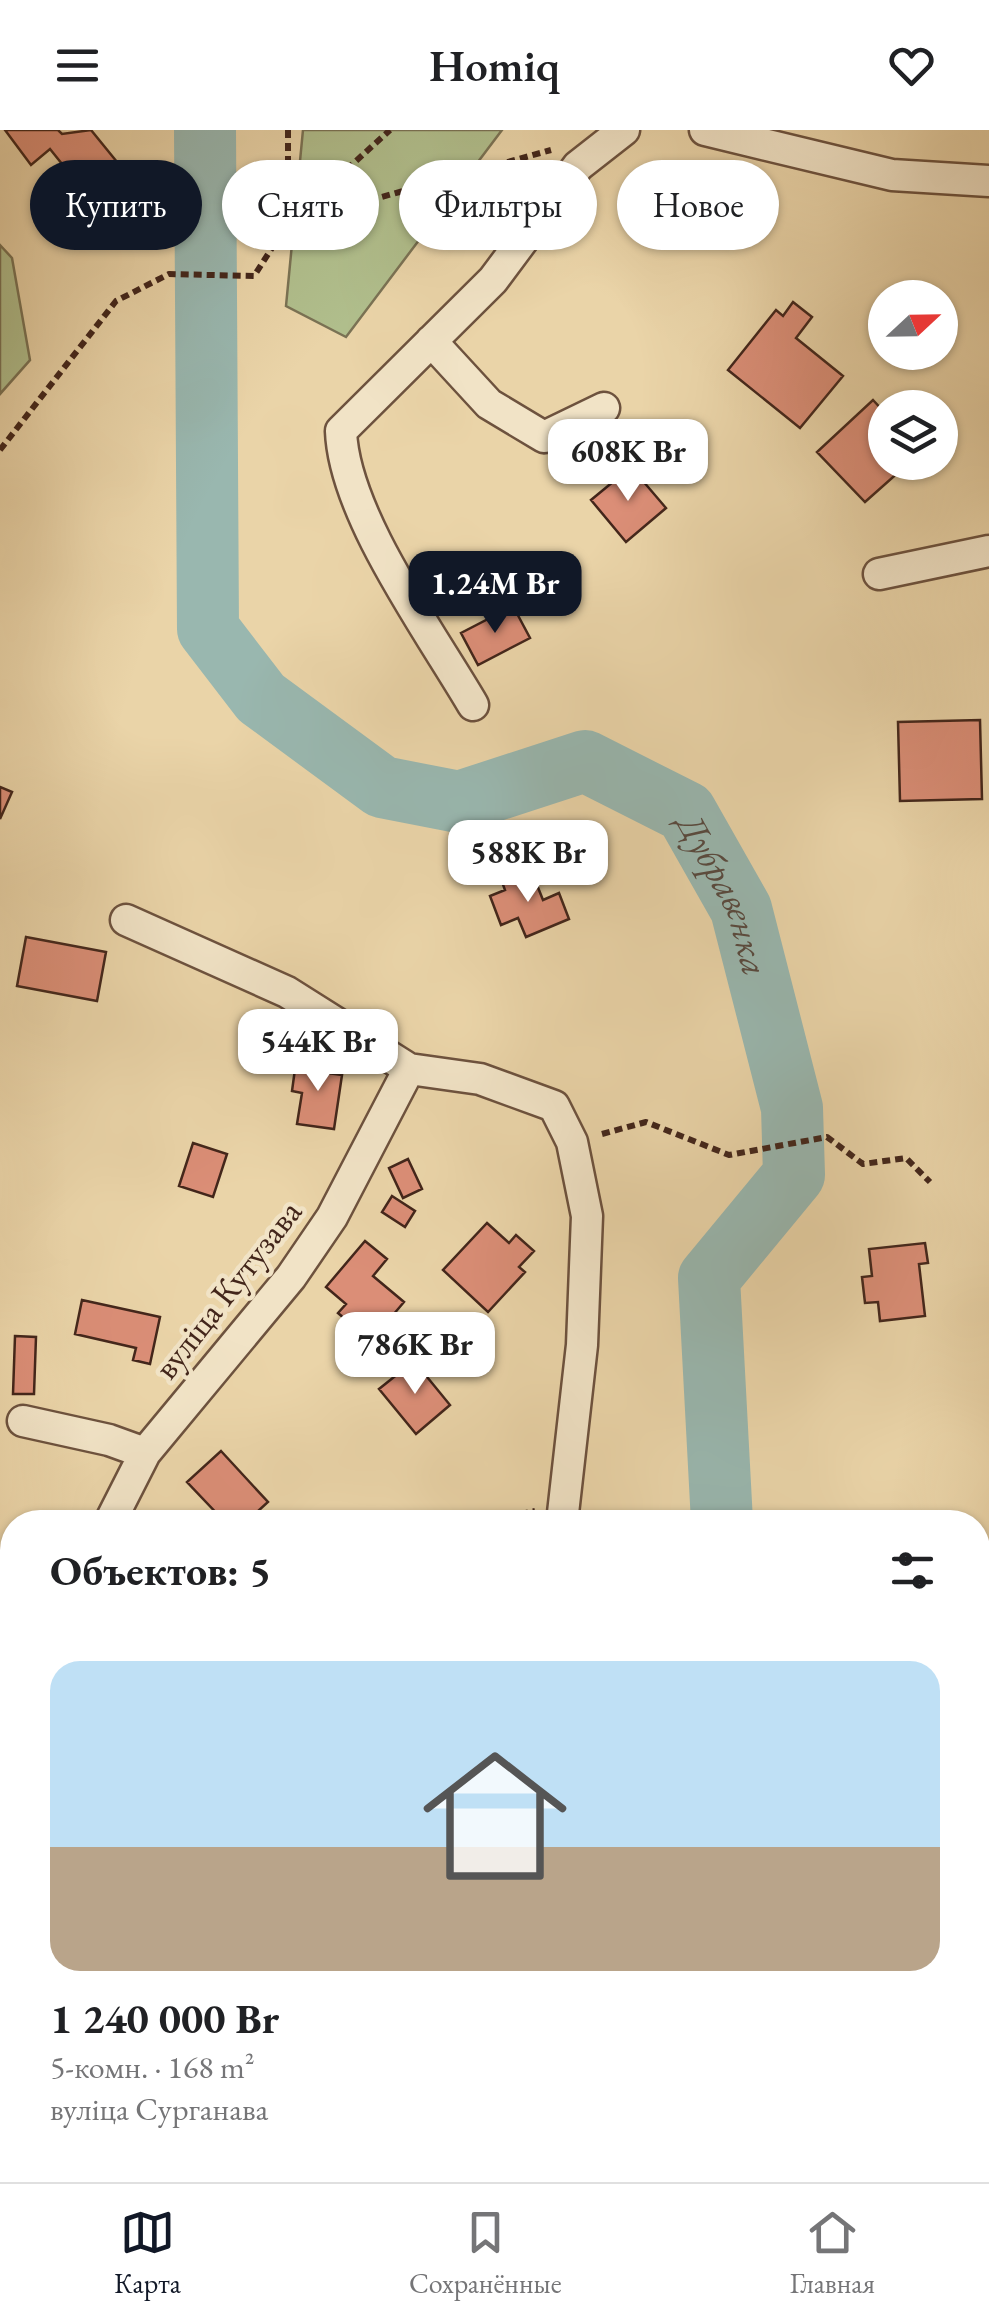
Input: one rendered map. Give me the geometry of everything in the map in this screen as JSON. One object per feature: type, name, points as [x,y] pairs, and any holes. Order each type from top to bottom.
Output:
[{"type":"street","points":[[473,705],[356,504],[342,464],[341,430],[493,280],[578,166],[624,130]]},
{"type":"street","points":[[705,130],[892,176],[989,181]]},
{"type":"street","points":[[431,342],[488,404],[544,436],[604,408]]},
{"type":"street","points":[[879,574],[989,551]]},
{"type":"street","points":[[126,920],[286,992],[409,1069],[480,1079],[554,1106],[572,1142],[587,1216],[582,1345],[564,1510]]},
{"type":"street","name":"вуліца Кутузава","points":[[116,1510],[144,1453],[291,1277],[332,1216],[409,1069]]},
{"type":"street","points":[[22,1421],[109,1440],[144,1453]]},
{"type":"path","points":[[288,130],[288,160]]},
{"type":"path","points":[[357,160],[390,130]]},
{"type":"path","points":[[379,198],[562,147]]},
{"type":"path","points":[[0,450],[116,301],[169,274],[254,276],[271,250]]},
{"type":"path","points":[[572,1142],[646,1122],[729,1155],[828,1137],[863,1164],[906,1158],[930,1182]]},
{"type":"green space","points":[[303,130],[502,130],[479,160],[399,160],[399,250],[412,250],[346,337],[286,306],[291,250],[379,250],[379,160],[300,160]]},
{"type":"green space","points":[[0,245],[12,258],[30,360],[0,394]]},
{"type":"building","points":[[5,130],[58,130],[62,134],[91,130],[115,160],[59,160],[50,149],[30,164]]},
{"type":"building","points":[[793,302],[812,317],[796,338],[843,376],[800,428],[728,370],[776,310],[783,316]]},
{"type":"building","points":[[868,405],[868,480],[890,480],[865,502],[817,452]]},
{"type":"building","points":[[631,467],[666,508],[626,542],[591,500]]},
{"type":"building","points":[[513,606],[530,638],[478,665],[461,633]]},
{"type":"building","points":[[980,720],[982,799],[900,801],[898,722]]},
{"type":"building","points":[[0,787],[12,792],[0,819]]},
{"type":"building","points":[[531,870],[543,900],[559,893],[569,919],[526,937],[518,918],[501,925],[490,896],[505,890],[502,882]]},
{"type":"building","points":[[26,937],[106,952],[97,1001],[17,986]]},
{"type":"building","points":[[311,1056],[329,1059],[327,1073],[342,1075],[334,1129],[297,1124],[302,1093],[292,1091],[295,1069],[309,1071]]},
{"type":"building","points":[[193,1143],[227,1154],[213,1197],[179,1186]]},
{"type":"building","points":[[408,1159],[422,1189],[403,1198],[389,1168]]},
{"type":"building","points":[[392,1196],[415,1211],[405,1227],[382,1212]]},
{"type":"building","points":[[487,1223],[509,1243],[516,1235],[534,1251],[519,1267],[525,1272],[488,1312],[443,1270]]},
{"type":"building","points":[[365,1241],[387,1259],[373,1276],[404,1302],[371,1341],[338,1313],[346,1304],[326,1287]]},
{"type":"building","points":[[925,1243],[928,1263],[919,1264],[925,1316],[880,1321],[878,1302],[865,1303],[862,1277],[872,1276],[869,1249]]},
{"type":"building","points":[[82,1300],[160,1317],[150,1364],[133,1360],[136,1348],[75,1334]]},
{"type":"building","points":[[15,1336],[36,1337],[34,1394],[13,1394]]},
{"type":"building","points":[[414,1361],[450,1405],[416,1434],[379,1389]]},
{"type":"building","points":[[221,1451],[268,1502],[259,1510],[214,1510],[187,1482]]},
{"type":"waterway","name":"Дубравенка","points":[[205,130],[208,629],[261,698],[382,787],[459,802],[585,761],[686,812],[741,909],[792,1108],[794,1175],[709,1278],[721,1510]]}]
